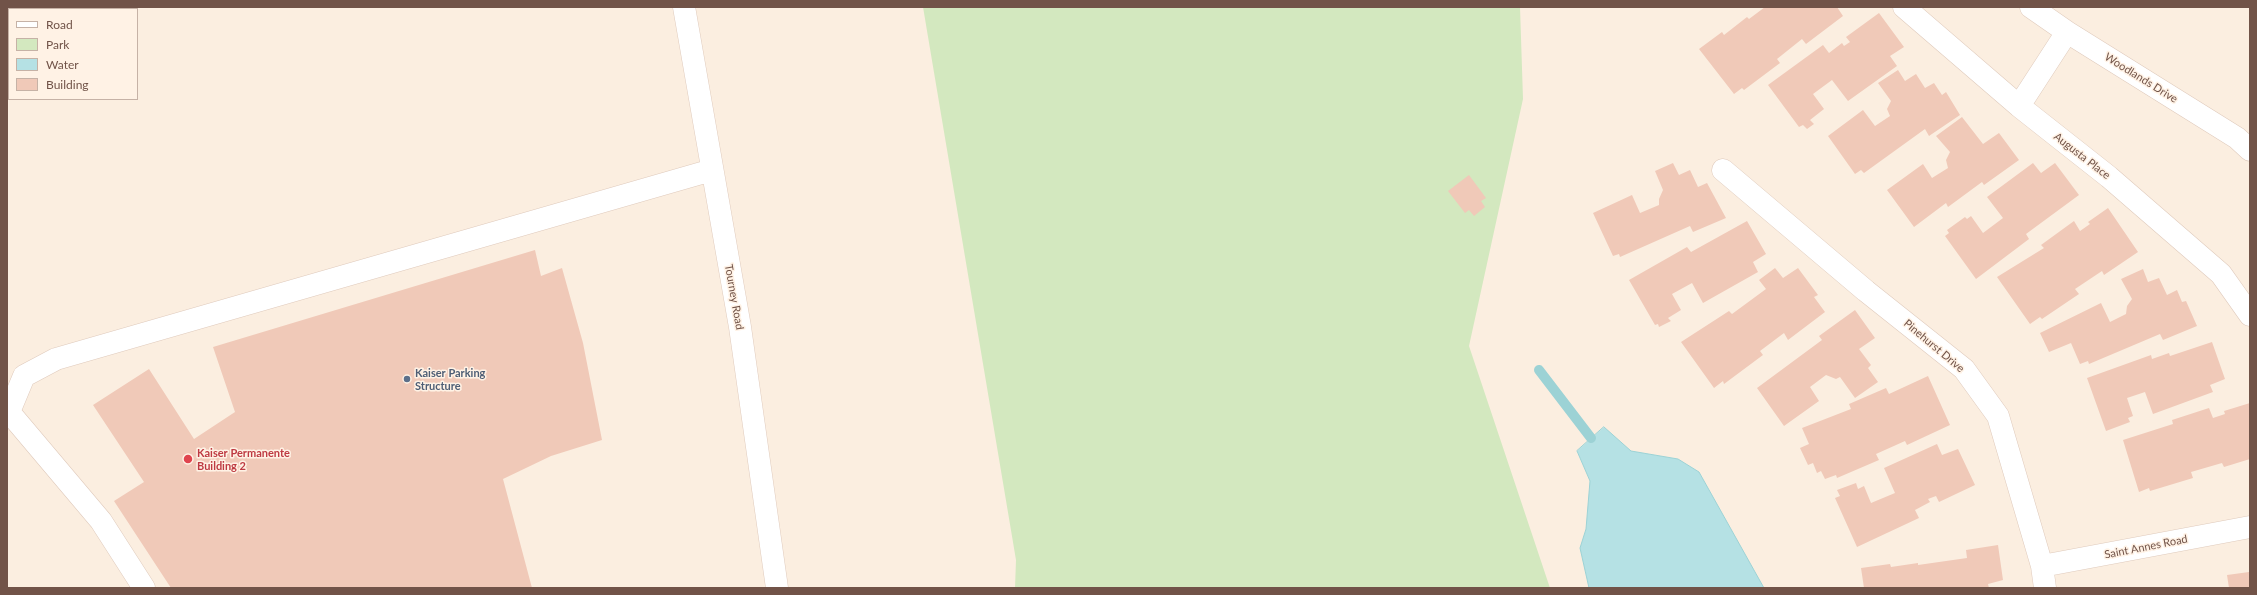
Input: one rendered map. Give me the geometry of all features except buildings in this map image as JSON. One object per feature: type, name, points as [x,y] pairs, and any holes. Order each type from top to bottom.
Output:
[{"type":"street","name":"Tourney Road","points":[[684,7],[740,327],[777,588]]},
{"type":"street","name":"Augusta Place","points":[[1904,7],[2019,106],[2109,177],[2221,274],[2250,315]]},
{"type":"street","name":"Woodlands Drive","points":[[2031,7],[2067,32],[2236,138],[2250,150]]},
{"type":"street","points":[[2019,106],[2067,32]]},
{"type":"street","points":[[144,588],[101,521],[9,412],[24,376],[56,359],[712,170]]},
{"type":"street","name":"Pinehurst Drive","points":[[1723,170],[1866,291],[1964,369],[1998,416],[2042,566],[2045,588]]},
{"type":"street","name":"Saint Annes Road","points":[[2042,566],[2250,527]]},
{"type":"green space","points":[[923,7],[1520,7],[1523,99],[1469,346],[1550,588],[1015,588],[1016,560]]},
{"type":"water","points":[[1604,427],[1631,451],[1678,459],[1699,472],[1764,588],[1589,588],[1580,548],[1586,529],[1590,481],[1577,451]]},
{"type":"waterway","points":[[1539,370],[1591,438]]},
{"type":"place","name":"Kaiser Parking Structure","points":[[407,379]]},
{"type":"place","name":"Kaiser Permanente Building 2","points":[[188,459]]}]
